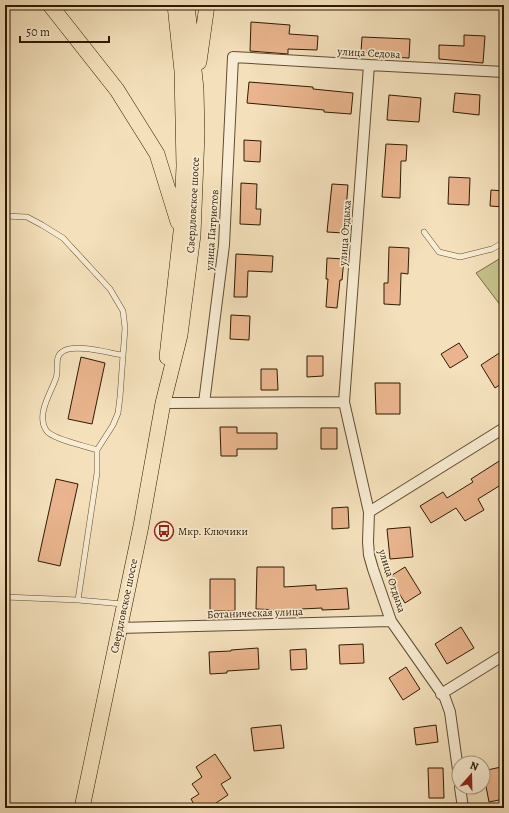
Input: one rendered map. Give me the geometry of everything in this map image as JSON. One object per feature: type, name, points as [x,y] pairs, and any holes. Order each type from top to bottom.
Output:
[{"type":"main road","points":[[50,5],[117,90],[157,154],[181,232]]},
{"type":"main road","name":"Свердловское шоссе","points":[[163,403],[181,232],[184,166],[182,71],[175,5]]},
{"type":"main road","name":"Свердловское шоссе","points":[[82,808],[141,526],[163,403],[180,335],[193,235],[197,134],[196,89],[187,5]]},
{"type":"main road","points":[[196,89],[207,5]]},
{"type":"street","name":"улица Седова","points":[[232,57],[504,72]]},
{"type":"street","name":"улица Патриотов","points":[[204,403],[224,245],[232,57]]},
{"type":"street","name":"улица Отдыха","points":[[369,65],[344,402],[369,512],[369,555],[391,621],[445,698],[450,712],[456,755]]},
{"type":"street","points":[[163,403],[344,402]]},
{"type":"street","points":[[369,512],[504,428]]},
{"type":"street","name":"Ботаническая улица","points":[[119,628],[391,621]]},
{"type":"street","points":[[441,694],[504,655]]},
{"type":"street","points":[[461,795],[463,808]]},
{"type":"lane","points":[[5,216],[27,218],[63,238],[110,289],[123,311],[125,328],[118,413],[113,425],[97,450],[96,473],[78,600]]},
{"type":"lane","points":[[424,232],[439,252],[460,257],[492,249],[504,242]]},
{"type":"lane","points":[[97,450],[57,438],[50,434],[46,430],[43,415],[45,405],[57,375],[58,356],[62,351],[70,349],[93,350],[122,355]]},
{"type":"lane","points":[[5,597],[78,600],[124,604]]},
{"type":"shaded area","points":[[504,256],[504,310],[476,273]]},
{"type":"building","points":[[251,22],[290,25],[289,34],[318,36],[317,50],[288,49],[288,54],[250,51]]},
{"type":"building","points":[[464,35],[485,36],[483,63],[439,59],[439,45],[464,46]]},
{"type":"building","points":[[362,37],[410,39],[409,58],[393,57],[394,54],[361,52]]},
{"type":"building","points":[[249,82],[313,87],[313,89],[353,93],[351,114],[247,103]]},
{"type":"building","points":[[455,93],[480,95],[479,115],[453,112]]},
{"type":"building","points":[[389,95],[421,98],[419,122],[387,120]]},
{"type":"building","points":[[244,140],[261,141],[260,162],[244,161]]},
{"type":"building","points":[[386,144],[407,145],[406,161],[401,161],[400,198],[382,197]]},
{"type":"building","points":[[449,177],[470,178],[469,205],[448,204]]},
{"type":"building","points":[[241,183],[257,184],[256,209],[261,209],[260,225],[240,224]]},
{"type":"building","points":[[332,184],[348,185],[344,233],[327,232]]},
{"type":"building","points":[[491,190],[504,191],[504,207],[490,206]]},
{"type":"building","points":[[389,247],[409,248],[408,274],[401,273],[400,305],[384,304],[384,283],[388,283]]},
{"type":"building","points":[[236,254],[273,256],[272,272],[248,271],[247,297],[234,297]]},
{"type":"building","points":[[327,258],[344,259],[337,308],[326,307],[328,279],[326,279]]},
{"type":"building","points":[[231,315],[250,316],[249,340],[230,339]]},
{"type":"building","points":[[459,343],[468,357],[450,368],[441,354]]},
{"type":"building","points":[[504,350],[504,382],[495,388],[481,365]]},
{"type":"building","points":[[307,356],[323,356],[323,376],[307,377]]},
{"type":"building","points":[[81,357],[105,363],[92,424],[68,419]]},
{"type":"building","points":[[261,369],[277,369],[278,390],[261,390]]},
{"type":"building","points":[[375,383],[400,383],[400,414],[376,414]]},
{"type":"building","points":[[220,427],[237,427],[237,433],[277,433],[277,449],[237,449],[237,456],[221,456]]},
{"type":"building","points":[[321,428],[337,428],[337,449],[321,449]]},
{"type":"building","points":[[504,458],[504,472],[500,475],[504,480],[504,483],[478,499],[484,510],[465,521],[456,508],[431,523],[420,506],[443,492],[447,498],[473,482],[471,479]]},
{"type":"building","points":[[56,479],[78,484],[60,566],[38,561]]},
{"type":"building","points":[[348,507],[349,528],[332,529],[332,508]]},
{"type":"building","points":[[410,527],[413,557],[390,559],[387,529]]},
{"type":"building","points":[[257,567],[284,567],[284,587],[316,585],[316,590],[347,588],[349,609],[256,609]]},
{"type":"building","points":[[405,567],[421,593],[405,603],[389,577]]},
{"type":"building","points":[[210,579],[235,579],[235,611],[210,611]]},
{"type":"building","points":[[461,627],[474,648],[447,664],[435,644]]},
{"type":"building","points":[[363,644],[364,663],[340,664],[339,645]]},
{"type":"building","points":[[258,648],[259,669],[227,671],[227,673],[210,674],[209,652]]},
{"type":"building","points":[[306,649],[307,669],[291,670],[290,650]]},
{"type":"building","points":[[406,667],[420,689],[403,700],[389,678]]},
{"type":"building","points":[[281,725],[284,748],[254,751],[251,728]]},
{"type":"building","points":[[436,725],[438,742],[416,745],[414,728]]},
{"type":"building","points":[[215,754],[231,778],[221,784],[228,795],[216,803],[220,808],[196,808],[191,799],[199,794],[192,784],[202,777],[196,767]]},
{"type":"building","points":[[501,767],[504,783],[504,799],[489,802],[488,795],[491,795],[491,769]]},
{"type":"building","points":[[428,768],[443,768],[444,798],[429,798]]},
{"type":"place","name":"Мкр. Ключики","points":[[164,531]]}]
